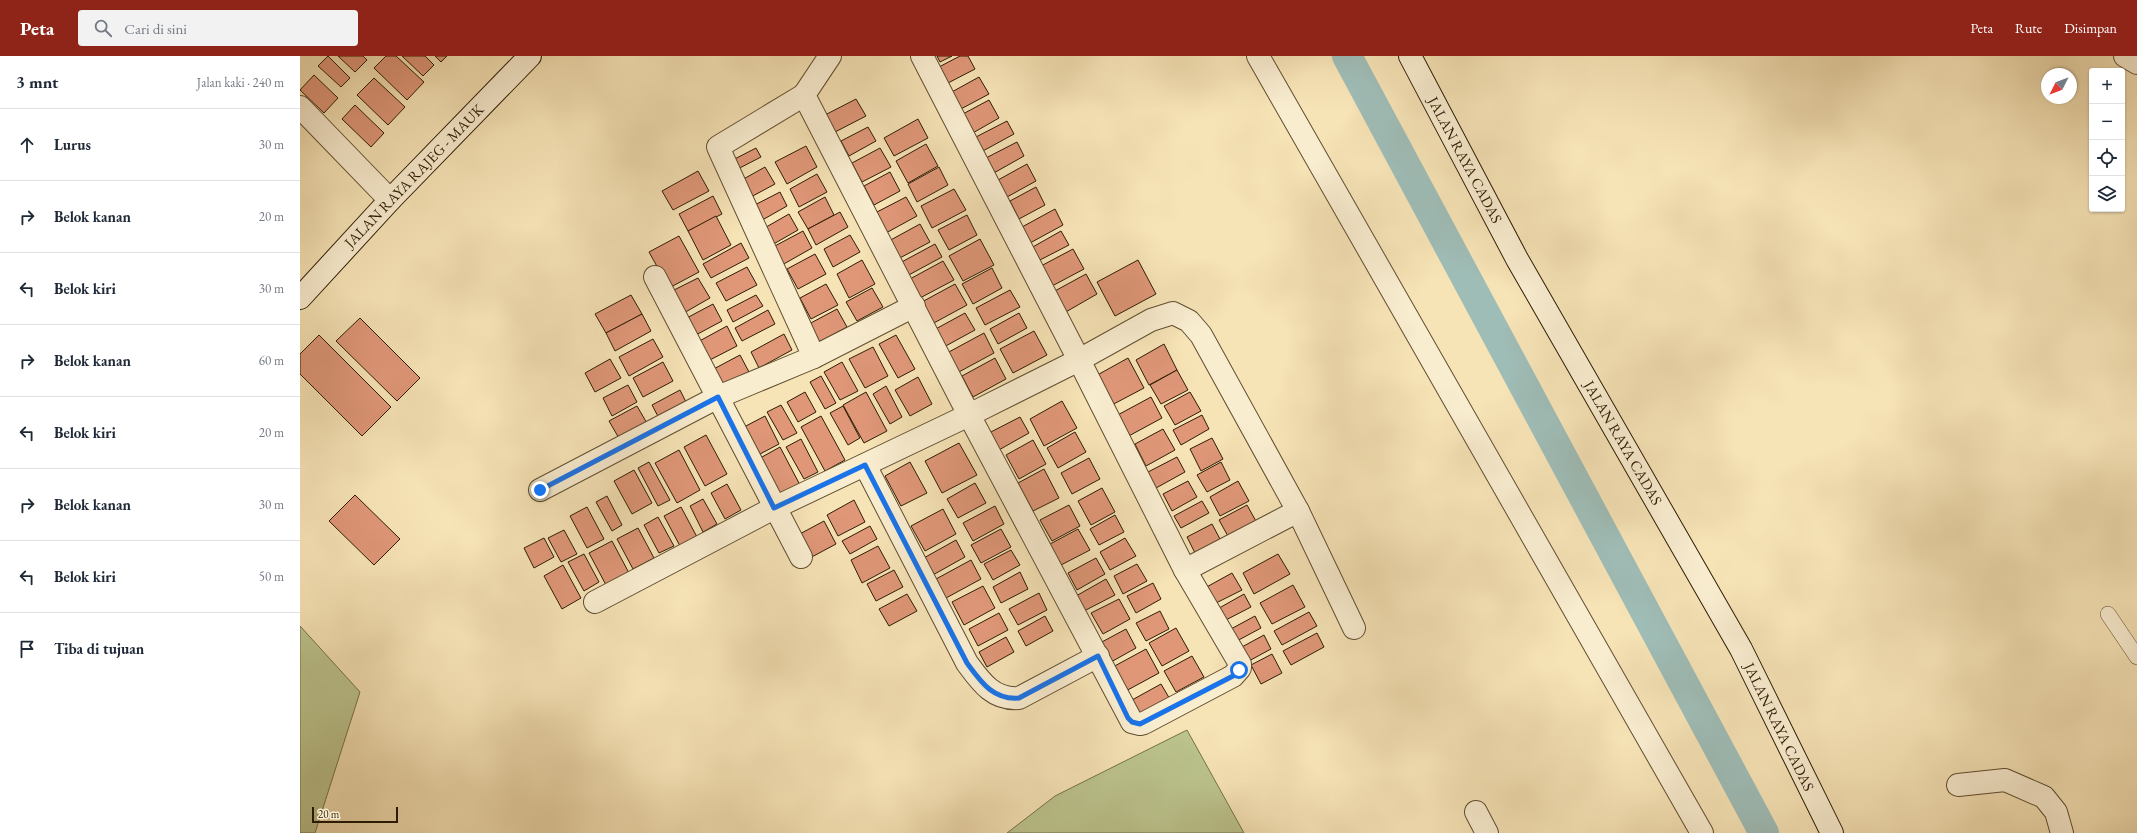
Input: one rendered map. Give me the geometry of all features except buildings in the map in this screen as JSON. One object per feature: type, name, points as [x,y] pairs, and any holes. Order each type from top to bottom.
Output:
[{"type":"street","name":"JALAN RAYA RAJEG - MAUK","points":[[300,298],[390,200],[530,56]]},
{"type":"street","points":[[814,356],[718,147],[804,95],[830,56]]},
{"type":"street","points":[[804,95],[969,415],[1098,656],[1128,718],[1135,724],[1144,723],[1237,673],[1240,664],[1186,570],[922,56]]},
{"type":"street","points":[[1258,56],[1702,833]]},
{"type":"street","name":"JALAN RAYA CADAS","points":[[1410,56],[1517,259],[1740,650],[1832,833]]},
{"type":"street","points":[[2125,56],[2137,63]]},
{"type":"street","points":[[300,107],[390,200]]},
{"type":"street","points":[[655,277],[774,508],[801,557]]},
{"type":"street","points":[[540,490],[718,397],[814,356],[914,306]]},
{"type":"street","points":[[595,602],[774,508],[969,415],[1079,360],[1151,320],[1173,313],[1189,321],[1201,335],[1298,511],[1354,628]]},
{"type":"street","points":[[865,465],[967,663],[980,681],[991,692],[1005,698],[1019,698],[1098,656]]},
{"type":"street","points":[[1186,570],[1298,511]]},
{"type":"street","points":[[1958,784],[2005,780],[2044,798],[2056,812],[2062,833]]},
{"type":"street","points":[[1476,812],[1487,833]]},
{"type":"lane","points":[[2108,614],[2137,657]]},
{"type":"green space","points":[[300,626],[360,692],[315,833],[300,833]]},
{"type":"green space","points":[[1187,730],[1244,833],[1007,833],[1055,796]]},
{"type":"waterway","points":[[1347,56],[1764,833]]},
{"type":"route","points":[[540,490],[718,397],[774,508],[865,465],[895,520],[967,663],[980,681],[991,692],[1001,697],[1019,698],[1098,656],[1128,718],[1135,724],[1140,724],[1233,676],[1239,670]]}]
